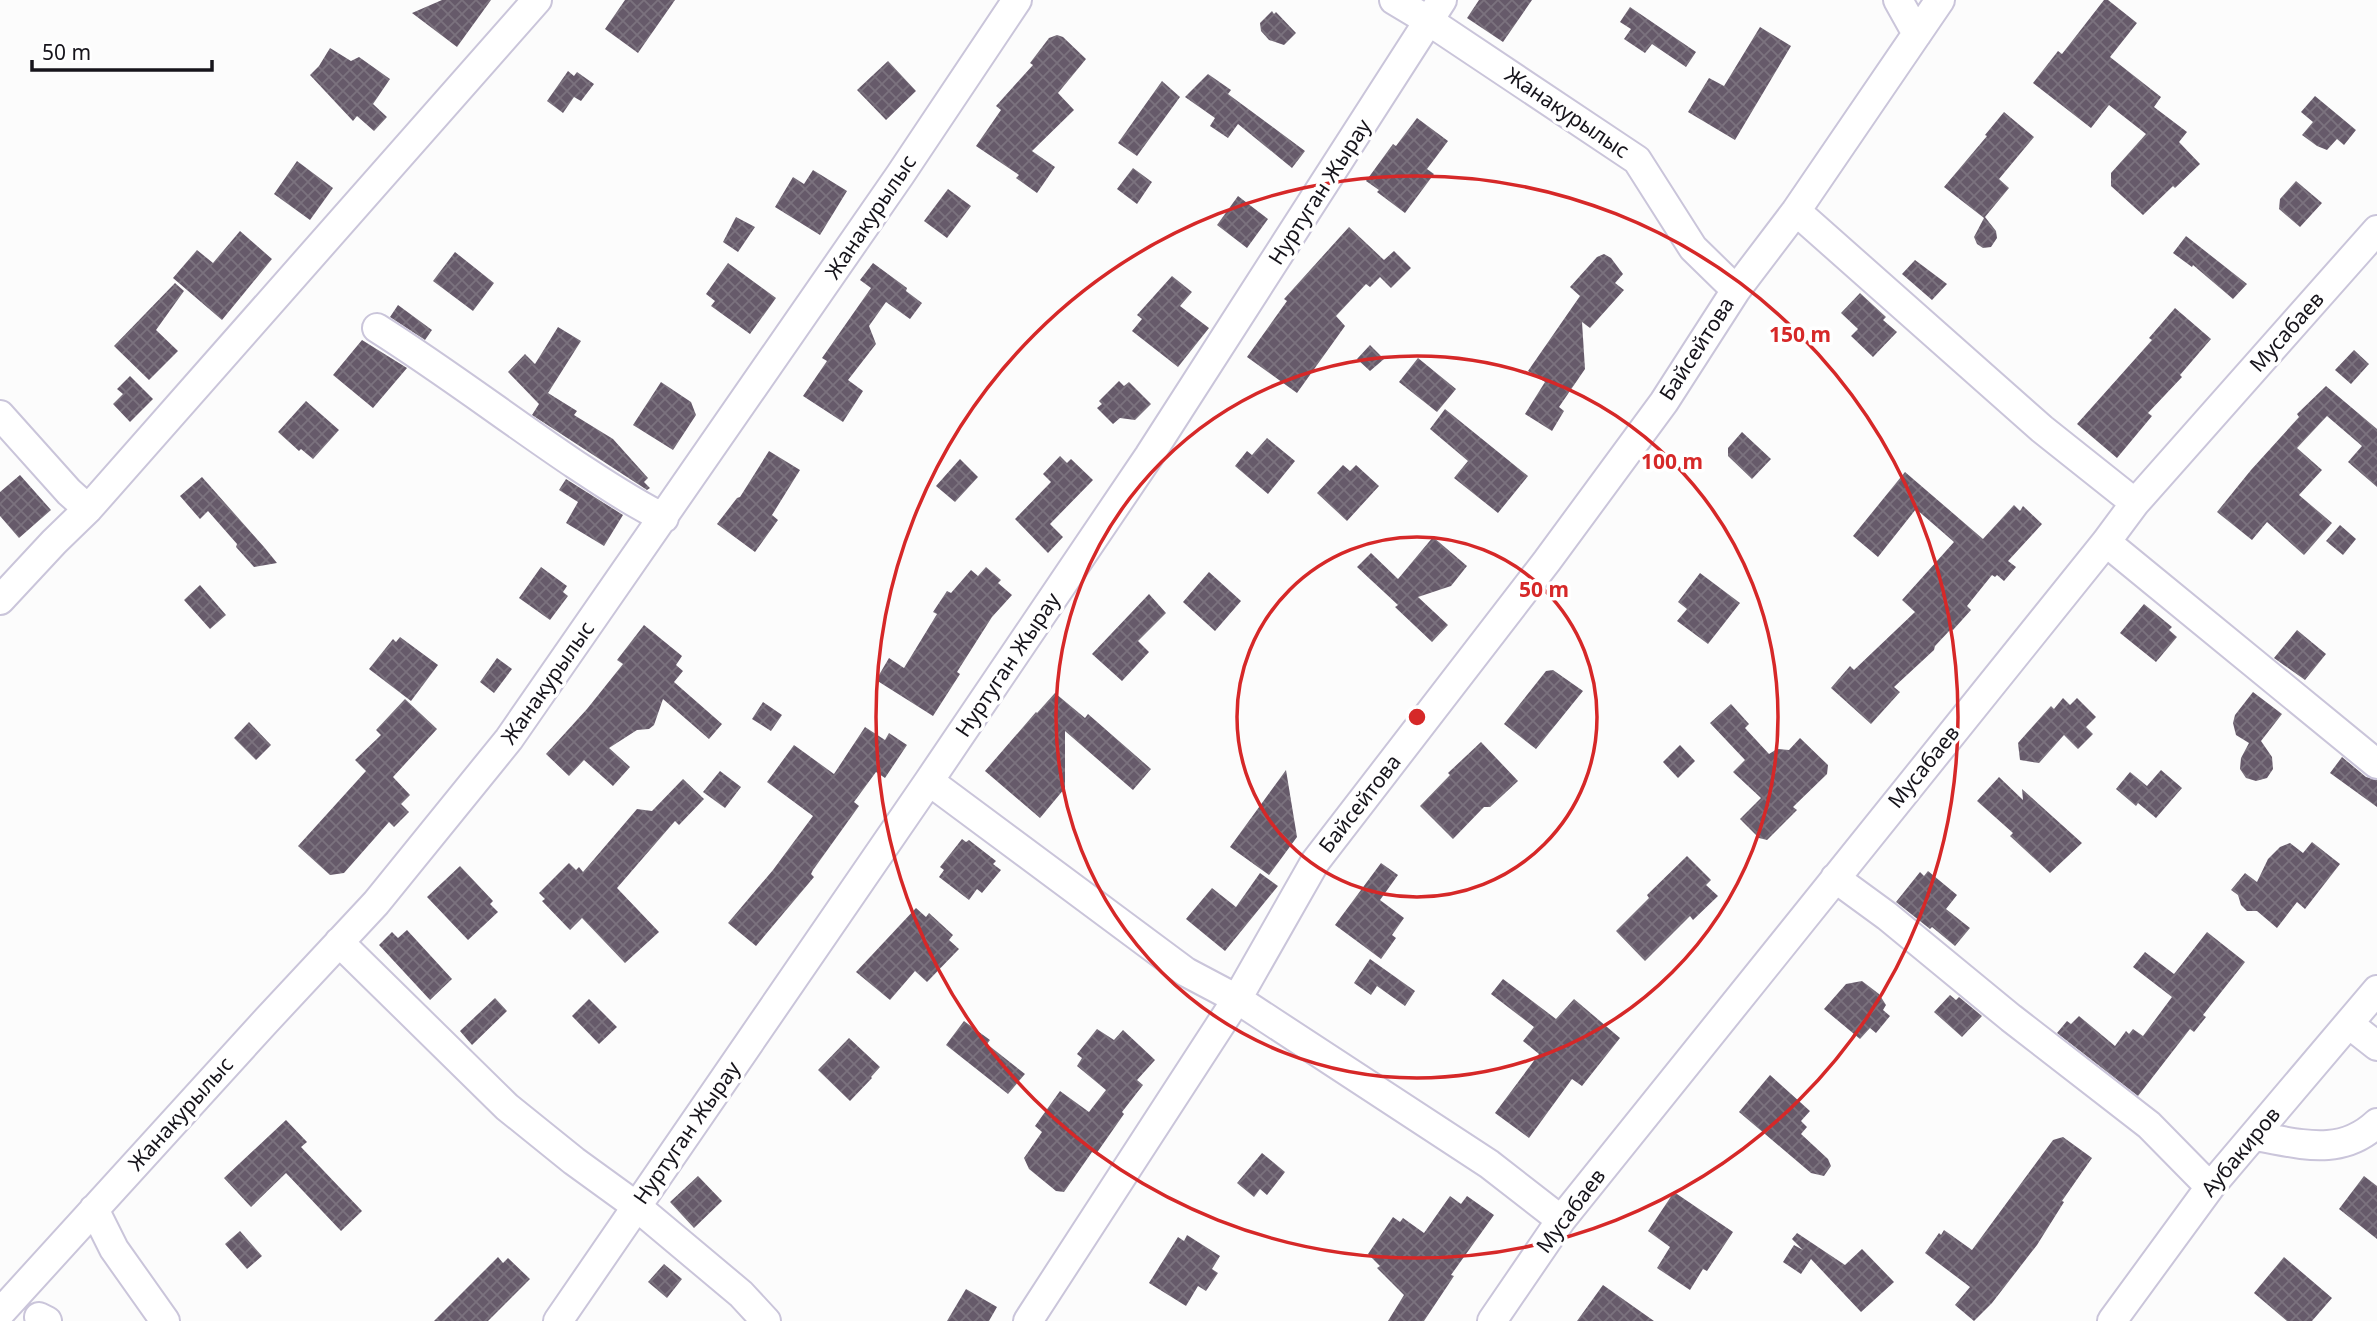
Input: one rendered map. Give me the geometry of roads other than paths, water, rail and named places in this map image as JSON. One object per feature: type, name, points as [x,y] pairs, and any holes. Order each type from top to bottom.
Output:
[{"type":"street","points":[[0,600],[88,509],[537,0]]},
{"type":"street","name":"Жанакурылыс","points":[[0,1313],[376,903],[509,739],[900,175],[1017,0]]},
{"type":"street","name":"Жанакурылыс","points":[[1394,0],[1436,10],[1637,160],[1693,248],[1736,290]]},
{"type":"street","points":[[1898,0],[1917,34]]},
{"type":"street","name":"Байсейтова","points":[[1028,1321],[1237,999],[1315,862],[1563,540],[1664,401],[1736,290],[1796,211],[1940,0]]},
{"type":"street","name":"Нуртуган Жырау","points":[[558,1321],[1149,456],[1436,10]]},
{"type":"street","points":[[1796,211],[2042,429],[2135,503]]},
{"type":"street","name":"Мусабаев","points":[[1492,1321],[1561,1220],[2135,503],[2377,230]]},
{"type":"street","points":[[377,328],[429,361],[508,420],[637,505],[664,517]]},
{"type":"street","points":[[0,415],[69,492],[88,509]]},
{"type":"street","points":[[2106,542],[2377,764]]},
{"type":"street","points":[[929,781],[1186,972],[1237,999],[1489,1164],[1561,1220]]},
{"type":"street","points":[[1835,878],[2149,1125],[2210,1188]]},
{"type":"street","points":[[339,942],[506,1107],[636,1206],[741,1294],[766,1321]]},
{"type":"street","name":"Аубакиров","points":[[2112,1321],[2210,1188],[2377,990]]},
{"type":"street","points":[[2349,1024],[2377,1046]]},
{"type":"street","points":[[2254,1136],[2329,1147],[2365,1134],[2377,1123]]},
{"type":"street","points":[[94,1209],[114,1249],[165,1321]]}]
